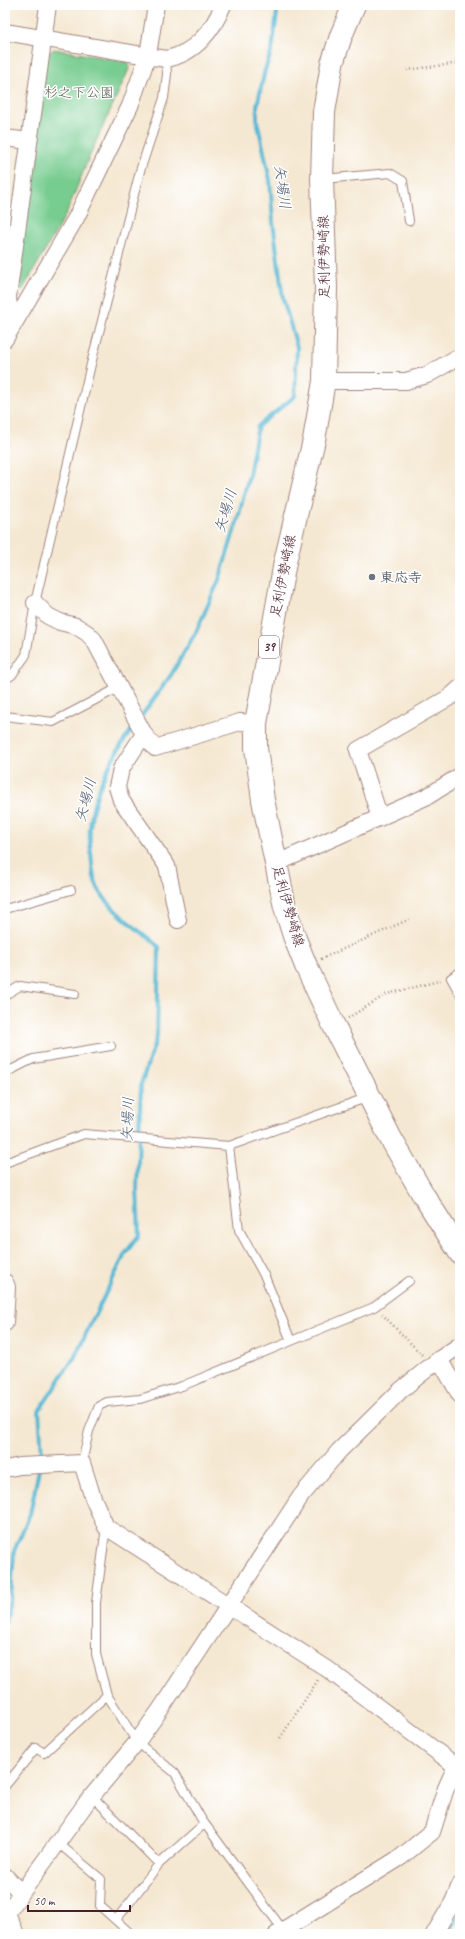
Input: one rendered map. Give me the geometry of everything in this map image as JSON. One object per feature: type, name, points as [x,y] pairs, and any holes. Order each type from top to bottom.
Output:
[{"type":"main road","name":"足利伊勢崎線","points":[[354,5],[338,43],[326,92],[322,129],[322,179],[326,287],[324,381],[314,440],[284,562],[256,723],[258,769],[275,864],[285,906],[306,966],[370,1097],[424,1196],[460,1253]]},
{"type":"street","points":[[16,318],[9,306],[8,297],[9,252],[29,141],[48,5]]},
{"type":"street","points":[[5,339],[76,218],[130,106],[148,56],[156,5]]},
{"type":"street","points":[[5,32],[166,59],[178,56],[202,40],[213,28],[223,5]]},
{"type":"street","points":[[5,138],[29,141]]},
{"type":"street","points":[[324,381],[406,381],[427,375],[460,356]]},
{"type":"street","points":[[35,603],[48,616],[76,626],[90,636],[120,687],[144,734],[155,748],[240,722],[256,723]]},
{"type":"street","points":[[380,818],[358,750],[450,697],[460,688]]},
{"type":"street","points":[[144,734],[121,769],[117,786],[121,800],[167,866],[178,920]]},
{"type":"street","points":[[275,864],[428,796],[460,776]]},
{"type":"street","points":[[5,1282],[5,1323]]},
{"type":"street","points":[[16,1934],[7,1913],[92,1796],[137,1742],[230,1606],[301,1496],[339,1451],[401,1390],[435,1362],[460,1345]]},
{"type":"street","points":[[435,1362],[460,1395]]},
{"type":"street","points":[[5,1469],[20,1466],[82,1463],[93,1498],[106,1527],[326,1668],[458,1765],[446,1788],[432,1832],[401,1857],[280,1932]]},
{"type":"street","points":[[5,1876],[21,1893]]},
{"type":"street","points":[[434,1934],[453,1902],[460,1885]]},
{"type":"lane","points":[[5,680],[12,675],[26,655],[35,603],[92,360],[140,172],[164,98],[167,74],[166,59]]},
{"type":"lane","points":[[322,179],[390,173],[403,181],[409,221]]},
{"type":"lane","points":[[5,716],[53,722],[120,687]]},
{"type":"lane","points":[[5,909],[71,890]]},
{"type":"lane","points":[[460,972],[451,978],[460,994]]},
{"type":"lane","points":[[5,995],[20,986],[75,994]]},
{"type":"lane","points":[[5,1073],[33,1059],[111,1046]]},
{"type":"lane","points":[[5,1163],[84,1134],[230,1146],[370,1097]]},
{"type":"lane","points":[[230,1146],[239,1230],[265,1277],[291,1341]]},
{"type":"lane","points":[[82,1463],[89,1431],[99,1406],[107,1402],[140,1399],[182,1386],[374,1307],[409,1281]]},
{"type":"lane","points":[[106,1527],[96,1603],[96,1654],[107,1695],[137,1742],[175,1773],[204,1824],[280,1932]]},
{"type":"lane","points":[[5,1786],[36,1748],[44,1753],[107,1695]]},
{"type":"lane","points":[[92,1796],[159,1864]]},
{"type":"lane","points":[[116,1920],[159,1864],[204,1824]]},
{"type":"lane","points":[[58,1843],[101,1879],[100,1906],[131,1934]]},
{"type":"path","points":[[407,70],[460,63]]},
{"type":"path","points":[[306,966],[412,918]]},
{"type":"path","points":[[334,1026],[387,994],[451,978]]},
{"type":"path","points":[[374,1307],[435,1362]]},
{"type":"path","points":[[280,1738],[326,1668]]},
{"type":"green space","name":"杉之下公園","points":[[54,49],[128,62],[130,67],[93,148],[66,214],[23,289],[15,290],[47,54]]},
{"type":"waterway","name":"矢場川","points":[[140,718],[171,675],[196,632],[219,580],[237,522],[249,475],[258,426],[295,396],[297,347],[283,299],[273,222],[270,180],[257,120],[257,106],[265,70],[272,50],[278,5]]},
{"type":"waterway","name":"矢場川","points":[[41,1462],[42,1454],[39,1411],[74,1358],[125,1254],[139,1235],[137,1188],[141,1084],[157,1036],[159,947],[115,910],[100,891],[94,875],[90,837],[90,828],[95,800],[105,774],[119,748],[135,725]]},
{"type":"waterway","name":"矢場川","points":[[5,1622],[11,1596],[14,1551],[30,1514],[39,1469]]},
{"type":"waterway","points":[[447,1934],[460,1916]]},
{"type":"place","name":"東応寺","points":[[372,577]]}]
